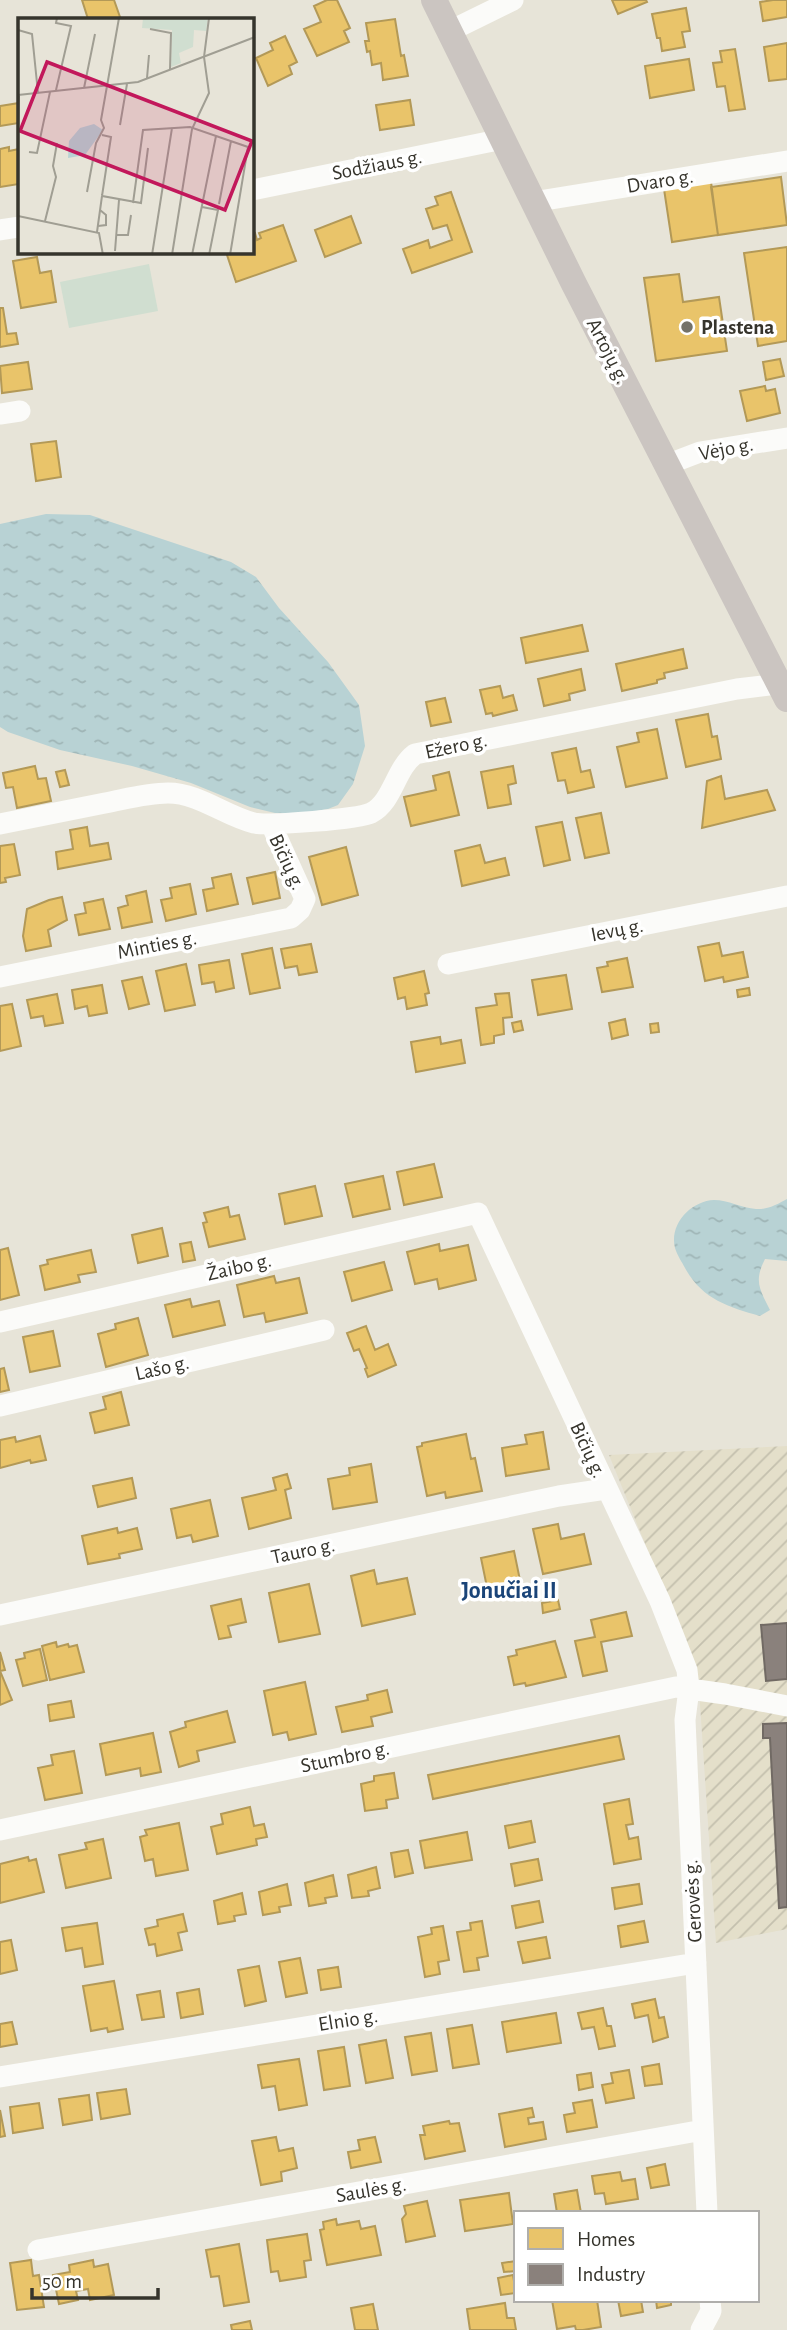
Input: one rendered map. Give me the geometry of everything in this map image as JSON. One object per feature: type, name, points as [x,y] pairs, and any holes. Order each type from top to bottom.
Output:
[{"type":"main road","name":"Artojų g.","points":[[434,0],[666,465],[784,689]]},
{"type":"street","points":[[450,32],[513,0]]},
{"type":"street","name":"Sodžiaus g.","points":[[254,190],[503,139]]},
{"type":"street","name":"Dvaro g.","points":[[534,204],[545,200],[787,161]]},
{"type":"street","points":[[0,230],[18,227]]},
{"type":"street","name":"Vėjo g.","points":[[666,465],[700,452],[787,438]]},
{"type":"street","name":"Ežero g.","points":[[0,824],[169,793],[185,795],[254,823],[271,824],[372,813],[384,802],[404,762],[415,754],[737,690],[784,689]]},
{"type":"street","name":"Bičių g.","points":[[271,824],[305,899]]},
{"type":"street","name":"Ievų g.","points":[[448,964],[787,895]]},
{"type":"street","name":"Minties g.","points":[[0,977],[291,918],[300,910],[305,899]]},
{"type":"street","name":"Bičių g.","points":[[478,1213],[660,1601],[687,1670],[689,1689]]},
{"type":"street","name":"Žaibo g.","points":[[0,1322],[478,1213]]},
{"type":"street","name":"Lašo g.","points":[[0,1406],[324,1329]]},
{"type":"street","name":"Tauro g.","points":[[0,1615],[545,1499],[606,1489]]},
{"type":"street","name":"Stumbro g.","points":[[0,1830],[661,1690],[676,1687],[689,1689]]},
{"type":"street","points":[[689,1689],[787,1706]]},
{"type":"street","name":"Gerovės g.","points":[[689,1689],[685,1720],[707,2211]]},
{"type":"street","name":"Elnio g.","points":[[0,2077],[696,1963]]},
{"type":"street","name":"Saulės g.","points":[[38,2250],[703,2130]]},
{"type":"street","points":[[701,2330],[711,2311],[710,2302]]},
{"type":"shaded area","points":[[787,1446],[787,1929],[716,1943],[698,1674],[609,1455]]},
{"type":"green space","points":[[149,264],[158,311],[69,328],[60,282]]},
{"type":"water","points":[[46,514],[90,515],[231,562],[256,577],[279,608],[328,662],[359,705],[365,746],[353,784],[338,805],[300,814],[275,813],[250,807],[191,783],[60,750],[0,727],[0,524]]},
{"type":"water","points":[[787,1199],[787,1261],[765,1259],[759,1279],[770,1310],[760,1316],[737,1309],[717,1300],[699,1287],[675,1248],[675,1231],[690,1209],[705,1201],[714,1200],[760,1209]]},
{"type":"building: Homes","points":[[82,0],[114,0],[120,17],[118,18],[88,18]]},
{"type":"building: Homes","points":[[327,0],[337,0],[350,28],[344,31],[349,42],[317,56],[304,29],[321,22],[314,6]]},
{"type":"building: Homes","points":[[612,0],[646,0],[647,2],[618,14]]},
{"type":"building: Homes","points":[[787,0],[787,17],[763,21],[760,2]]},
{"type":"building: Homes","points":[[686,8],[690,31],[682,32],[685,47],[662,51],[652,14]]},
{"type":"building: Homes","points":[[395,19],[401,56],[404,55],[408,76],[383,80],[381,63],[372,65],[370,51],[367,52],[365,41],[369,41],[366,23]]},
{"type":"building: Homes","points":[[285,36],[297,62],[289,66],[292,74],[268,86],[256,58],[273,50],[270,43]]},
{"type":"building: Homes","points":[[787,43],[787,79],[769,81],[764,47]]},
{"type":"building: Homes","points":[[735,49],[745,109],[729,111],[725,86],[717,87],[713,63],[722,62],[720,51]]},
{"type":"building: Homes","points":[[689,59],[694,90],[650,98],[645,66]]},
{"type":"building: Homes","points":[[410,100],[414,125],[380,130],[376,105]]},
{"type":"building: Homes","points":[[18,103],[18,123],[0,126],[0,106]]},
{"type":"building: Homes","points":[[0,149],[18,149],[18,184],[0,187]]},
{"type":"building: Homes","points":[[781,177],[787,225],[718,235],[711,187]]},
{"type":"building: Homes","points":[[711,182],[718,235],[672,242],[664,189]]},
{"type":"building: Homes","points":[[451,192],[472,252],[412,273],[403,249],[428,240],[430,248],[452,240],[447,225],[433,229],[426,209],[438,205],[435,197]]},
{"type":"building: Homes","points":[[351,216],[361,243],[325,257],[315,230]]},
{"type":"building: Homes","points":[[283,225],[296,261],[236,282],[227,254],[254,254],[254,233],[257,240],[261,238],[259,233]]},
{"type":"building: Homes","points":[[787,247],[787,341],[758,346],[744,253]]},
{"type":"building: Homes","points":[[37,257],[40,273],[51,271],[56,302],[21,308],[13,261]]},
{"type":"building: Homes","name":"Plastena","points":[[679,274],[683,302],[719,297],[727,351],[656,361],[644,278]]},
{"type":"building: Homes","points":[[0,308],[3,308],[7,334],[16,333],[18,344],[0,347]]},
{"type":"building: Homes","points":[[780,359],[784,376],[766,380],[763,362]]},
{"type":"building: Homes","points":[[28,362],[32,389],[2,393],[0,366]]},
{"type":"building: Homes","points":[[765,386],[766,391],[775,389],[780,413],[747,421],[740,391]]},
{"type":"building: Homes","points":[[56,441],[61,477],[36,481],[31,444]]},
{"type":"building: Homes","points":[[582,625],[588,651],[526,663],[521,638]]},
{"type":"building: Homes","points":[[683,649],[687,668],[664,673],[665,678],[657,680],[657,683],[622,691],[616,664]]},
{"type":"building: Homes","points":[[581,669],[585,690],[569,694],[570,700],[544,706],[538,679]]},
{"type":"building: Homes","points":[[500,686],[503,698],[513,695],[517,710],[493,716],[492,713],[486,714],[480,690]]},
{"type":"building: Homes","points":[[445,698],[451,722],[431,726],[426,702]]},
{"type":"building: Homes","points":[[708,714],[712,737],[717,736],[721,759],[686,767],[676,720]]},
{"type":"building: Homes","points":[[657,729],[667,778],[626,787],[617,747],[639,742],[637,733]]},
{"type":"building: Homes","points":[[576,748],[581,772],[590,770],[594,787],[568,793],[565,780],[558,781],[552,753]]},
{"type":"building: Homes","points":[[35,766],[38,779],[46,778],[51,801],[17,808],[13,787],[6,788],[3,773]]},
{"type":"building: Homes","points":[[513,766],[516,783],[508,785],[511,804],[488,808],[481,772]]},
{"type":"building: Homes","points":[[65,770],[69,785],[60,787],[56,772]]},
{"type":"building: Homes","points":[[449,772],[459,815],[411,826],[404,797],[436,790],[433,776]]},
{"type":"building: Homes","points":[[721,776],[725,799],[767,790],[775,810],[702,828],[707,781]]},
{"type":"building: Homes","points":[[601,813],[609,853],[585,858],[576,818]]},
{"type":"building: Homes","points":[[562,822],[570,860],[544,866],[536,827]]},
{"type":"building: Homes","points":[[87,827],[90,846],[108,843],[111,859],[58,869],[56,852],[73,849],[70,830]]},
{"type":"building: Homes","points":[[14,844],[20,875],[5,878],[6,882],[0,883],[0,846]]},
{"type":"building: Homes","points":[[480,845],[485,863],[505,858],[509,875],[462,886],[455,851]]},
{"type":"building: Homes","points":[[346,847],[358,895],[322,905],[309,857]]},
{"type":"building: Homes","points":[[275,872],[280,898],[253,904],[247,878]]},
{"type":"building: Homes","points":[[231,874],[238,904],[207,911],[203,890],[214,888],[212,878]]},
{"type":"building: Homes","points":[[190,884],[196,914],[166,921],[161,900],[172,898],[170,888]]},
{"type":"building: Homes","points":[[146,891],[152,922],[122,928],[118,908],[128,905],[126,896]]},
{"type":"building: Homes","points":[[62,897],[67,920],[48,930],[51,946],[26,951],[23,936],[27,909]]},
{"type":"building: Homes","points":[[103,899],[110,929],[79,935],[75,915],[86,913],[84,903]]},
{"type":"building: Homes","points":[[719,943],[722,956],[743,952],[748,977],[724,982],[723,977],[705,981],[698,947]]},
{"type":"building: Homes","points":[[311,944],[317,972],[299,975],[297,966],[285,968],[281,949]]},
{"type":"building: Homes","points":[[272,948],[280,988],[250,994],[242,954]]},
{"type":"building: Homes","points":[[627,958],[633,987],[602,992],[597,968],[608,966],[607,962]]},
{"type":"building: Homes","points":[[229,960],[234,988],[216,992],[214,982],[202,984],[199,965]]},
{"type":"building: Homes","points":[[186,964],[195,1005],[165,1011],[156,971]]},
{"type":"building: Homes","points":[[424,971],[429,993],[425,994],[427,1005],[407,1009],[405,997],[398,999],[394,978]]},
{"type":"building: Homes","points":[[566,975],[572,1009],[538,1015],[532,980]]},
{"type":"building: Homes","points":[[142,977],[149,1004],[129,1009],[122,981]]},
{"type":"building: Homes","points":[[102,985],[107,1013],[89,1016],[87,1006],[75,1009],[72,990]]},
{"type":"building: Homes","points":[[749,988],[750,995],[738,997],[737,990]]},
{"type":"building: Homes","points":[[509,993],[512,1017],[503,1018],[504,1034],[494,1036],[494,1043],[481,1045],[476,1008],[497,1005],[495,994]]},
{"type":"building: Homes","points":[[57,994],[63,1023],[45,1026],[43,1016],[31,1018],[27,1000]]},
{"type":"building: Homes","points":[[12,1004],[21,1046],[0,1051],[0,1006]]},
{"type":"building: Homes","points":[[625,1019],[628,1035],[612,1039],[609,1023]]},
{"type":"building: Homes","points":[[521,1021],[523,1030],[514,1032],[512,1023]]},
{"type":"building: Homes","points":[[658,1023],[659,1032],[651,1033],[650,1024]]},
{"type":"building: Homes","points":[[440,1037],[441,1044],[461,1040],[465,1063],[416,1072],[411,1042]]},
{"type":"building: Homes","points":[[434,1164],[442,1197],[404,1205],[397,1172]]},
{"type":"building: Homes","points":[[383,1176],[390,1209],[353,1217],[345,1184]]},
{"type":"building: Homes","points":[[315,1186],[322,1216],[285,1224],[279,1194]]},
{"type":"building: Homes","points":[[228,1207],[230,1217],[239,1215],[245,1239],[209,1247],[203,1223],[207,1222],[204,1213]]},
{"type":"building: Homes","points":[[162,1228],[168,1256],[138,1263],[132,1235]]},
{"type":"building: Homes","points":[[191,1242],[195,1260],[183,1262],[180,1244]]},
{"type":"building: Homes","points":[[439,1244],[440,1251],[468,1245],[476,1280],[439,1289],[437,1279],[415,1284],[407,1252]]},
{"type":"building: Homes","points":[[8,1248],[19,1295],[0,1300],[0,1250]]},
{"type":"building: Homes","points":[[91,1250],[96,1272],[78,1275],[80,1282],[45,1290],[40,1266],[48,1264],[47,1260]]},
{"type":"building: Homes","points":[[384,1262],[392,1290],[352,1301],[344,1272]]},
{"type":"building: Homes","points":[[274,1276],[276,1283],[299,1278],[307,1313],[266,1322],[264,1313],[244,1317],[237,1285]]},
{"type":"building: Homes","points":[[190,1299],[192,1307],[219,1301],[225,1325],[173,1337],[165,1305]]},
{"type":"building: Homes","points":[[138,1318],[148,1355],[106,1367],[98,1334],[116,1329],[115,1324]]},
{"type":"building: Homes","points":[[366,1326],[375,1350],[388,1344],[396,1365],[368,1377],[359,1349],[354,1351],[347,1333]]},
{"type":"building: Homes","points":[[53,1331],[60,1366],[30,1372],[23,1337]]},
{"type":"building: Homes","points":[[4,1368],[9,1390],[0,1392],[0,1369]]},
{"type":"building: Homes","points":[[121,1392],[129,1425],[95,1433],[90,1413],[106,1409],[103,1397]]},
{"type":"building: Homes","points":[[543,1432],[549,1469],[506,1476],[502,1448],[527,1444],[525,1435]]},
{"type":"building: Homes","points":[[466,1434],[471,1459],[475,1458],[482,1491],[446,1498],[445,1492],[427,1496],[417,1447],[422,1446],[422,1443]]},
{"type":"building: Homes","points":[[40,1436],[46,1460],[31,1463],[30,1460],[0,1468],[0,1440],[15,1437],[16,1442]]},
{"type":"building: Homes","points":[[371,1464],[377,1502],[333,1509],[328,1479],[350,1475],[349,1468]]},
{"type":"building: Homes","points":[[287,1474],[291,1488],[285,1490],[291,1518],[249,1529],[242,1498],[276,1490],[273,1478]]},
{"type":"building: Homes","points":[[132,1478],[136,1498],[98,1507],[93,1486]]},
{"type":"building: Homes","points":[[210,1500],[218,1536],[193,1542],[191,1535],[177,1538],[171,1509]]},
{"type":"building: Homes","points":[[558,1524],[561,1539],[584,1534],[591,1564],[543,1574],[533,1529]]},
{"type":"building: Homes","points":[[117,1528],[118,1533],[137,1528],[142,1549],[119,1554],[120,1558],[88,1564],[82,1536]]},
{"type":"building: Homes","points":[[514,1551],[522,1590],[489,1597],[481,1558]]},
{"type":"building: Homes","points":[[374,1570],[377,1584],[407,1578],[415,1614],[362,1626],[351,1576]]},
{"type":"building: Homes","points":[[309,1584],[320,1634],[279,1642],[269,1593]]},
{"type":"building: Homes","points":[[241,1599],[246,1622],[228,1626],[231,1637],[219,1639],[211,1606]]},
{"type":"building: Homes","points":[[558,1600],[560,1609],[543,1613],[542,1603]]},
{"type":"building: Homes","points":[[626,1612],[632,1636],[601,1642],[607,1671],[583,1676],[575,1641],[595,1637],[591,1620]]},
{"type":"building: Homes","points":[[555,1641],[566,1677],[526,1686],[525,1683],[514,1685],[508,1657],[517,1655],[516,1650]]},
{"type":"building: Homes","points":[[56,1642],[57,1647],[77,1645],[84,1672],[50,1680],[42,1646]]},
{"type":"building: Homes","points":[[40,1649],[47,1680],[23,1686],[16,1660],[25,1658],[24,1653]]},
{"type":"building: Homes","points":[[0,1652],[5,1670],[0,1671]]},
{"type":"building: Homes","points":[[0,1671],[12,1700],[0,1705]]},
{"type":"building: Homes","points":[[305,1682],[316,1734],[289,1740],[287,1732],[273,1735],[264,1691]]},
{"type":"building: Homes","points":[[387,1690],[392,1712],[371,1717],[373,1726],[342,1732],[336,1707],[368,1700],[367,1695]]},
{"type":"building: Homes","points":[[71,1701],[74,1717],[50,1721],[48,1705]]},
{"type":"building: Homes","points":[[227,1711],[235,1742],[197,1751],[199,1761],[179,1767],[170,1732],[186,1727],[185,1722]]},
{"type":"building: Homes","points":[[153,1733],[161,1772],[141,1776],[140,1768],[106,1775],[100,1744]]},
{"type":"building: Homes","points":[[619,1736],[624,1759],[433,1799],[428,1775]]},
{"type":"building: Homes","points":[[74,1751],[82,1793],[45,1800],[38,1768],[53,1765],[51,1755]]},
{"type":"building: Homes","points":[[394,1773],[398,1798],[386,1800],[387,1808],[365,1811],[361,1784],[374,1781],[374,1776]]},
{"type":"building: Homes","points":[[629,1799],[633,1824],[626,1825],[629,1839],[638,1837],[641,1859],[614,1864],[604,1804]]},
{"type":"building: Homes","points":[[250,1807],[254,1826],[264,1824],[267,1837],[256,1839],[257,1845],[217,1854],[211,1827],[223,1824],[221,1814]]},
{"type":"building: Homes","points":[[531,1821],[535,1842],[509,1848],[505,1826]]},
{"type":"building: Homes","points":[[179,1823],[188,1870],[156,1876],[153,1859],[145,1861],[140,1837],[147,1835],[145,1830]]},
{"type":"building: Homes","points":[[467,1832],[472,1860],[425,1868],[420,1841]]},
{"type":"building: Homes","points":[[103,1839],[111,1878],[66,1888],[59,1855],[87,1849],[85,1843]]},
{"type":"building: Homes","points":[[408,1850],[413,1873],[395,1877],[391,1853]]},
{"type":"building: Homes","points":[[28,1857],[29,1861],[36,1859],[44,1892],[0,1903],[0,1864]]},
{"type":"building: Homes","points":[[538,1859],[542,1880],[515,1886],[511,1864]]},
{"type":"building: Homes","points":[[376,1867],[380,1888],[368,1891],[369,1896],[352,1898],[348,1875]]},
{"type":"building: Homes","points":[[333,1875],[337,1896],[325,1898],[326,1903],[309,1906],[305,1883]]},
{"type":"building: Homes","points":[[287,1884],[291,1905],[279,1907],[280,1912],[263,1915],[259,1892]]},
{"type":"building: Homes","points":[[639,1884],[642,1904],[615,1909],[612,1888]]},
{"type":"building: Homes","points":[[242,1893],[246,1914],[234,1916],[235,1921],[218,1924],[214,1901]]},
{"type":"building: Homes","points":[[539,1901],[543,1922],[516,1928],[512,1906]]},
{"type":"building: Homes","points":[[183,1914],[187,1931],[178,1933],[182,1950],[157,1956],[155,1944],[149,1945],[145,1929],[158,1926],[157,1920]]},
{"type":"building: Homes","points":[[482,1921],[488,1956],[477,1958],[479,1970],[464,1972],[457,1932],[471,1930],[470,1923]]},
{"type":"building: Homes","points":[[644,1921],[648,1942],[621,1947],[618,1926]]},
{"type":"building: Homes","points":[[97,1923],[103,1964],[85,1967],[82,1948],[66,1951],[62,1928]]},
{"type":"building: Homes","points":[[443,1926],[449,1960],[438,1962],[440,1974],[425,1977],[418,1937],[432,1934],[431,1928]]},
{"type":"building: Homes","points":[[546,1937],[550,1958],[523,1963],[518,1942]]},
{"type":"building: Homes","points":[[11,1940],[17,1970],[0,1974],[0,1942]]},
{"type":"building: Homes","points":[[300,1958],[307,1993],[286,1997],[279,1962]]},
{"type":"building: Homes","points":[[259,1966],[266,2001],[245,2006],[238,1970]]},
{"type":"building: Homes","points":[[338,1967],[341,1987],[321,1990],[318,1970]]},
{"type":"building: Homes","points":[[114,1981],[123,2029],[91,2031],[83,1986]]},
{"type":"building: Homes","points":[[199,1989],[203,2014],[181,2018],[177,1993]]},
{"type":"building: Homes","points":[[160,1991],[164,2017],[142,2020],[137,1995]]},
{"type":"building: Homes","points":[[655,1999],[659,2018],[664,2017],[668,2037],[653,2042],[648,2015],[635,2018],[632,2004]]},
{"type":"building: Homes","points":[[603,2008],[607,2026],[611,2026],[615,2046],[599,2049],[594,2027],[582,2029],[578,2013]]},
{"type":"building: Homes","points":[[556,2013],[561,2043],[507,2052],[502,2022]]},
{"type":"building: Homes","points":[[12,2022],[17,2044],[0,2047],[0,2024]]},
{"type":"building: Homes","points":[[472,2025],[479,2064],[453,2068],[447,2029]]},
{"type":"building: Homes","points":[[431,2033],[437,2071],[412,2075],[405,2037]]},
{"type":"building: Homes","points":[[386,2040],[393,2078],[366,2083],[359,2045]]},
{"type":"building: Homes","points":[[344,2047],[350,2086],[324,2090],[318,2051]]},
{"type":"building: Homes","points":[[299,2059],[307,2105],[279,2110],[275,2086],[262,2088],[258,2065]]},
{"type":"building: Homes","points":[[659,2064],[662,2084],[645,2086],[642,2067]]},
{"type":"building: Homes","points":[[629,2070],[634,2098],[606,2103],[602,2085],[613,2083],[611,2073]]},
{"type":"building: Homes","points":[[591,2073],[593,2087],[579,2090],[577,2075]]},
{"type":"building: Homes","points":[[126,2089],[130,2114],[101,2119],[97,2093]]},
{"type":"building: Homes","points":[[89,2095],[92,2120],[63,2125],[59,2099]]},
{"type":"building: Homes","points":[[592,2100],[597,2127],[567,2132],[564,2115],[575,2113],[573,2103]]},
{"type":"building: Homes","points":[[39,2103],[43,2128],[13,2133],[10,2107]]},
{"type":"building: Homes","points":[[532,2108],[534,2117],[528,2118],[529,2124],[543,2122],[546,2139],[505,2147],[499,2114]]},
{"type":"building: Homes","points":[[0,2110],[5,2136],[0,2137]]},
{"type":"building: Homes","points":[[449,2121],[450,2124],[459,2123],[465,2151],[425,2159],[420,2135],[425,2135],[423,2126]]},
{"type":"building: Homes","points":[[276,2137],[279,2151],[293,2148],[297,2168],[281,2172],[282,2181],[261,2185],[252,2141]]},
{"type":"building: Homes","points":[[375,2137],[381,2162],[351,2168],[348,2152],[360,2150],[358,2140]]},
{"type":"building: Homes","points":[[665,2164],[669,2185],[651,2188],[647,2168]]},
{"type":"building: Homes","points":[[620,2172],[622,2181],[635,2179],[638,2199],[606,2204],[604,2193],[595,2194],[592,2176]]},
{"type":"building: Homes","points":[[577,2190],[581,2211],[557,2211],[554,2194]]},
{"type":"building: Homes","points":[[509,2193],[513,2224],[465,2231],[460,2200]]},
{"type":"building: Homes","points":[[427,2201],[435,2236],[406,2242],[402,2219],[406,2214],[404,2206]]},
{"type":"building: Homes","points":[[336,2219],[337,2225],[359,2221],[361,2229],[375,2226],[381,2255],[327,2265],[320,2230],[324,2229],[323,2222]]},
{"type":"building: Homes","points":[[307,2234],[311,2260],[304,2261],[306,2277],[280,2281],[278,2271],[271,2272],[267,2240]]},
{"type":"building: Homes","points":[[239,2244],[249,2302],[224,2306],[219,2276],[211,2277],[206,2250]]},
{"type":"building: Homes","points":[[31,2260],[33,2276],[39,2275],[44,2307],[17,2310],[10,2263]]},
{"type":"building: Homes","points":[[93,2260],[94,2267],[108,2264],[114,2295],[90,2300],[88,2289],[76,2291],[78,2300],[59,2304],[53,2275],[70,2272],[69,2265]]},
{"type":"building: Homes","points":[[514,2261],[514,2271],[504,2272],[502,2263]]},
{"type":"building: Homes","points":[[513,2275],[514,2293],[501,2295],[498,2278]]},
{"type":"building: Homes","points":[[552,2302],[597,2302],[601,2327],[576,2330],[575,2326],[557,2329]]},
{"type":"building: Homes","points":[[618,2302],[641,2302],[643,2312],[621,2316]]},
{"type":"building: Homes","points":[[656,2302],[671,2302],[671,2305],[657,2308]]},
{"type":"building: Homes","points":[[505,2303],[507,2318],[514,2318],[516,2330],[470,2330],[467,2309]]},
{"type":"building: Homes","points":[[373,2304],[378,2330],[355,2330],[351,2308]]},
{"type":"building: Homes","points":[[250,2321],[252,2330],[232,2330],[231,2325]]},
{"type":"building: Industry","points":[[787,1623],[787,1679],[766,1681],[761,1625]]},
{"type":"building: Industry","points":[[787,1723],[787,1907],[779,1908],[770,1738],[763,1738],[763,1724]]},
{"type":"place","name":"Plastena","points":[[687,327]]},
{"type":"district","name":"Jonučiai II","points":[[509,1591]]}]
